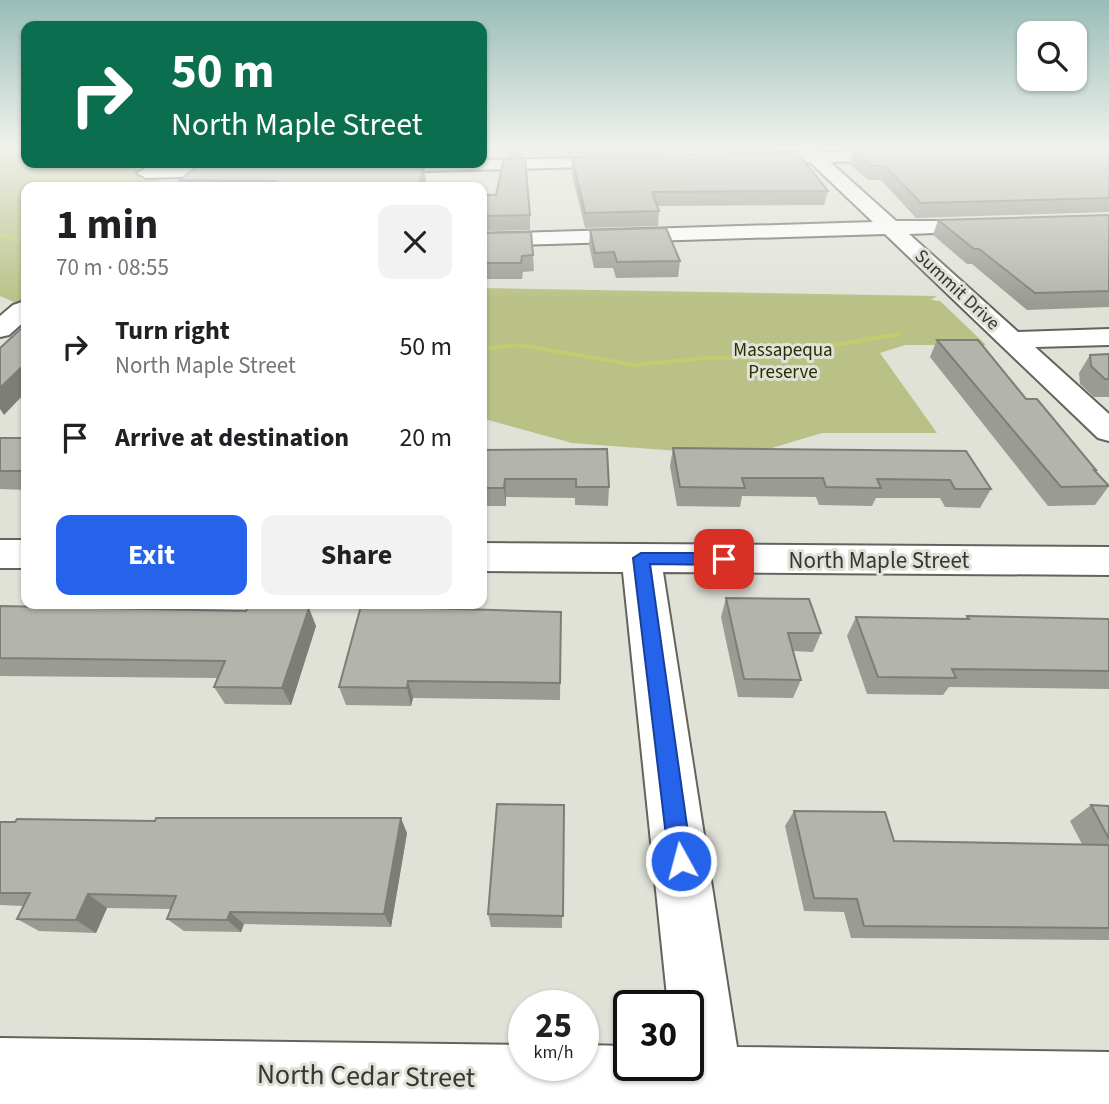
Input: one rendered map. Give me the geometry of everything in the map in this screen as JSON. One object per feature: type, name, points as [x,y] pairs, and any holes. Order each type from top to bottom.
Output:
[{"type":"street","name":"Summit Drive","points":[[861,200],[1109,432]]},
{"type":"street","points":[[487,240],[1000,225]]},
{"type":"street","points":[[0,329],[21,311]]},
{"type":"street","points":[[1012,340],[1109,337]]},
{"type":"street","points":[[0,554],[21,554]]},
{"type":"street","name":"North Maple Street","points":[[487,557],[1109,561]]},
{"type":"street","points":[[641,558],[710,1092]]},
{"type":"street","name":"North Cedar Street","points":[[0,1072],[710,1092],[1109,1086]]},
{"type":"green space","points":[[0,200],[21,200],[21,305],[0,296]]},
{"type":"green space","name":"Massapequa Preserve","points":[[487,288],[937,296],[931,300],[940,301],[986,345],[905,345],[880,353],[937,433],[822,433],[745,456],[572,443],[487,420]]},
{"type":"building","points":[[487,200],[529,200],[530,215],[487,216]]},
{"type":"building","points":[[582,200],[655,200],[659,211],[585,213]]},
{"type":"building","points":[[918,200],[1052,200],[921,203]]},
{"type":"building","points":[[1109,215],[1109,291],[1035,293],[938,220]]},
{"type":"building","points":[[666,228],[680,261],[617,262],[614,252],[595,253],[590,230]]},
{"type":"building","points":[[531,232],[533,255],[522,256],[521,263],[487,263],[487,233]]},
{"type":"building","points":[[21,329],[21,368],[0,388],[0,348]]},
{"type":"building","points":[[937,340],[978,340],[1026,399],[1037,399],[1109,486],[1061,487]]},
{"type":"building","points":[[1109,354],[1109,379],[1105,379],[1091,366],[1090,355]]},
{"type":"building","points":[[0,438],[21,438],[21,471],[0,471]]},
{"type":"building","points":[[673,448],[966,451],[991,489],[955,489],[950,480],[877,479],[881,488],[826,487],[823,478],[742,478],[745,488],[680,487]]},
{"type":"building","points":[[607,449],[609,487],[576,487],[576,479],[505,479],[504,488],[487,488],[487,450]]},
{"type":"building","points":[[726,598],[809,599],[821,633],[788,633],[801,680],[744,679]]},
{"type":"building","points":[[0,606],[21,606],[21,609],[309,609],[282,688],[214,687],[225,661],[0,658]]},
{"type":"building","points":[[360,609],[561,612],[560,683],[408,681],[407,688],[339,687]]},
{"type":"building","points":[[967,616],[1109,619],[1109,671],[952,669],[956,678],[878,677],[856,617],[969,619]]},
{"type":"building","points":[[497,804],[564,805],[563,916],[488,914]]},
{"type":"building","points":[[1091,805],[1109,806],[1109,839]]},
{"type":"building","points":[[794,811],[885,812],[894,841],[1109,845],[1109,928],[864,926],[857,899],[814,898]]},
{"type":"building","points":[[156,818],[401,818],[384,914],[230,912],[227,920],[167,919],[176,896],[88,894],[76,920],[17,919],[30,893],[0,893],[0,822],[15,822],[17,819],[155,821]]},
{"type":"waterway","points":[[0,235],[21,241]]},
{"type":"waterway","points":[[487,348],[520,345],[635,365],[705,358],[759,358],[898,334]]},
{"type":"route","points":[[681,861],[641,558],[724,559]]}]
